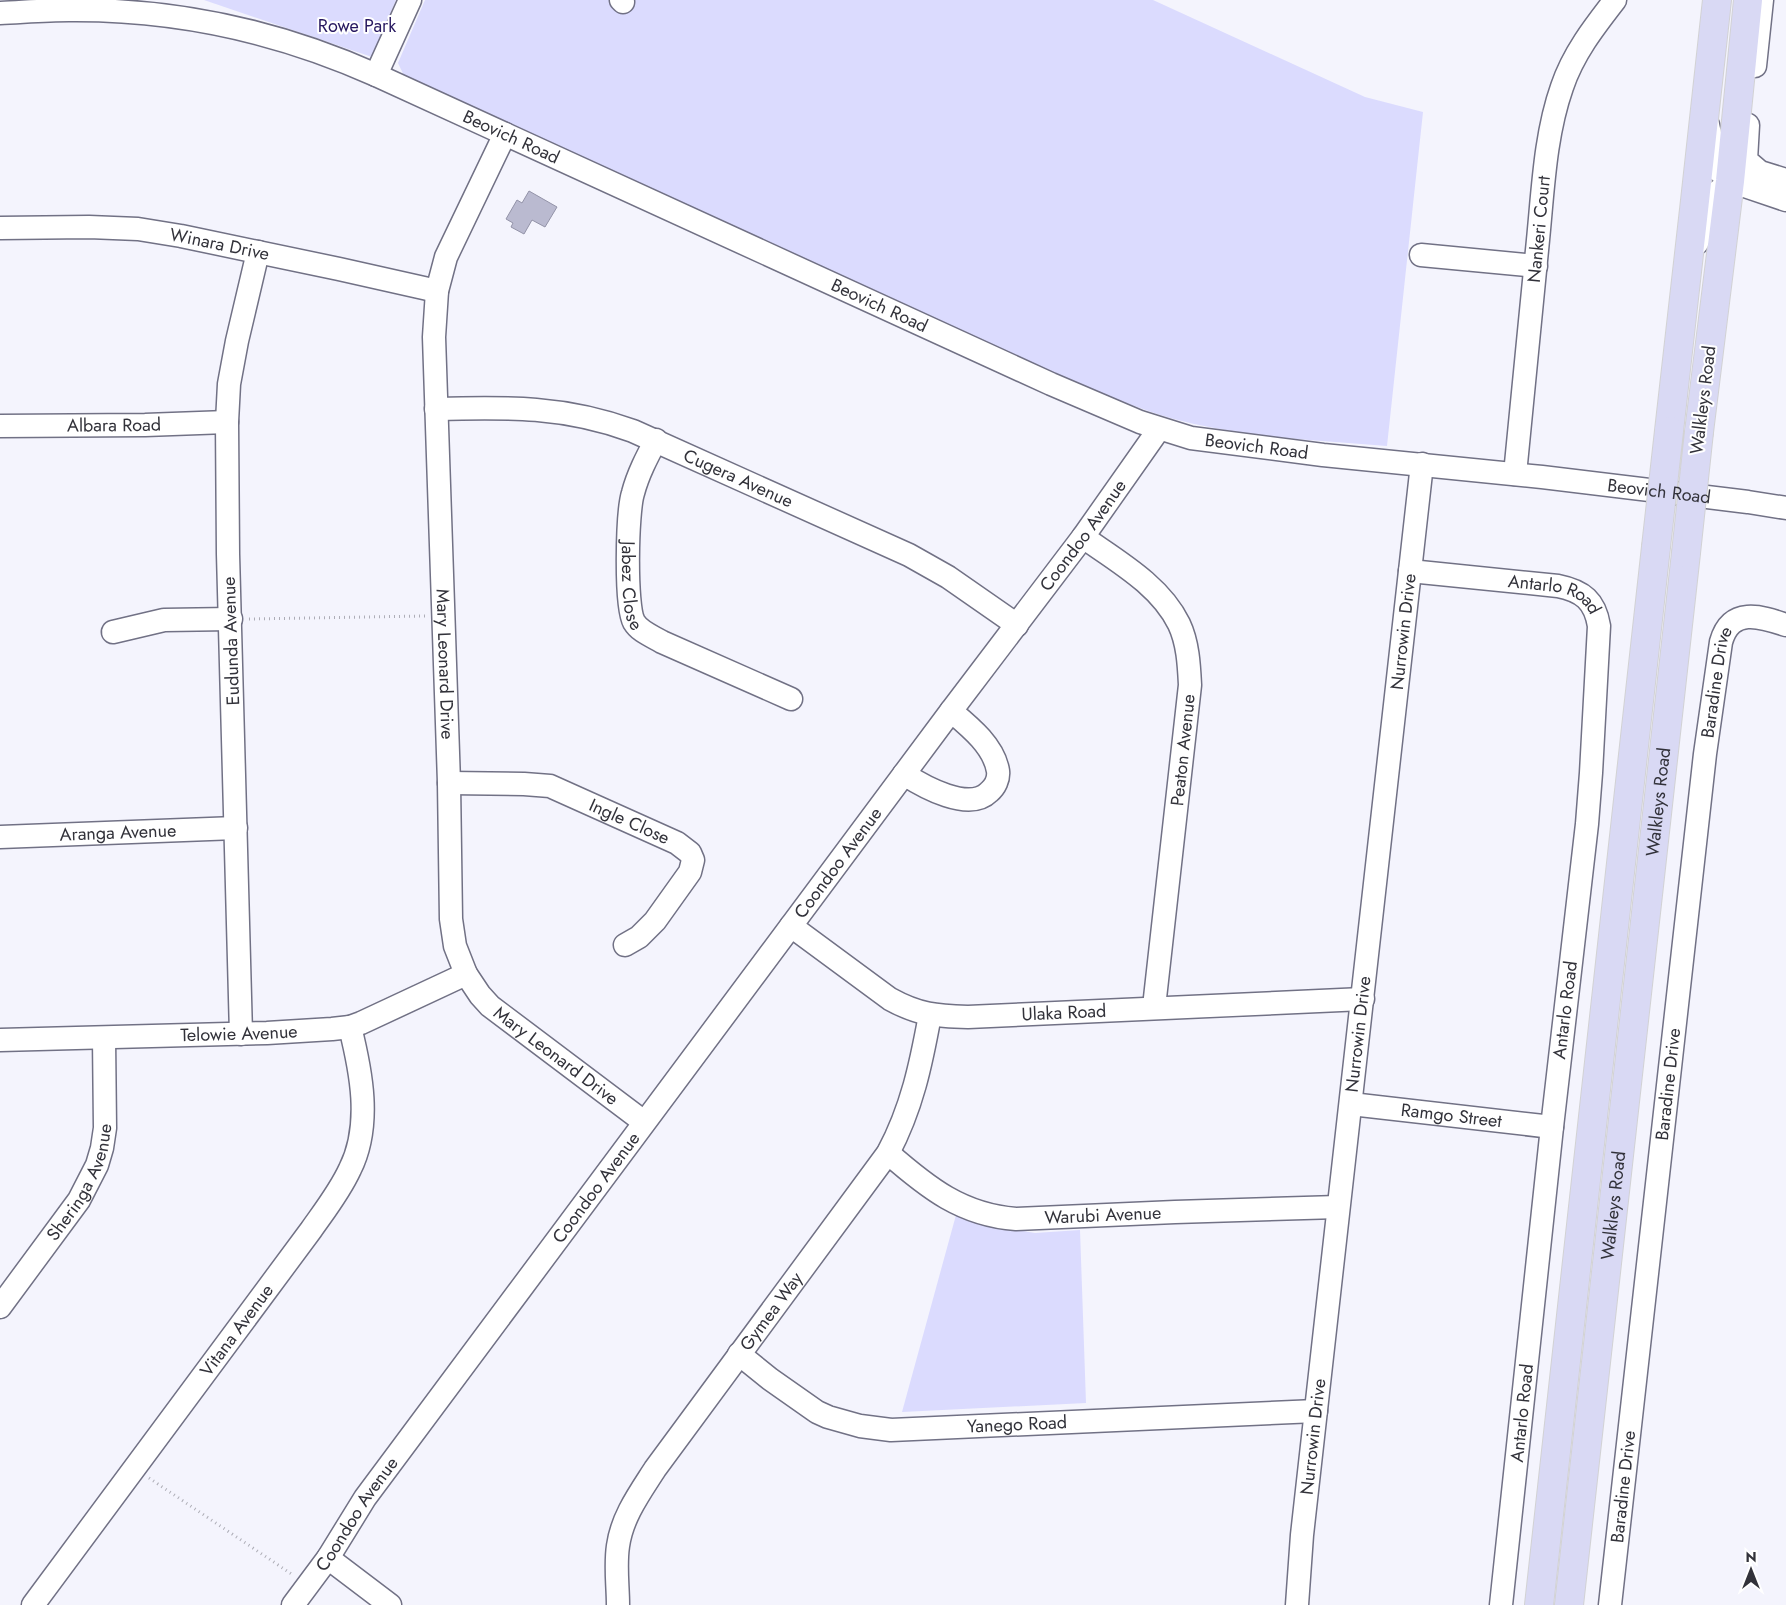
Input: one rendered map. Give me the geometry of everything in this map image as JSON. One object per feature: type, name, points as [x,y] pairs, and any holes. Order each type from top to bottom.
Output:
[{"type":"main road","name":"Walkleys Road","points":[[1539,1605],[1717,0]]},
{"type":"main road","name":"Walkleys Road","points":[[1569,1605],[1699,432],[1730,181],[1748,0]]},
{"type":"street","points":[[376,75],[410,0]]},
{"type":"street","name":"Nankeri Court","points":[[1515,474],[1548,152],[1562,87],[1586,39],[1615,0]]},
{"type":"street","points":[[1762,0],[1746,143],[1746,160],[1760,172],[1786,180]]},
{"type":"street","name":"Beovich Road","points":[[12,9],[101,11],[188,18],[257,33],[326,55],[376,75],[1051,384],[1159,429],[1191,438],[1221,443],[1515,474],[1786,508]]},
{"type":"street","points":[[1705,109],[1718,170],[1730,181],[1786,200]]},
{"type":"street","name":"Mary Leonard Drive","points":[[505,134],[446,256],[437,291],[434,337],[451,919],[455,946],[466,974],[480,995],[499,1014],[605,1091],[644,1122]]},
{"type":"street","points":[[1689,260],[1702,231],[1714,195],[1730,181],[1760,172]]},
{"type":"street","name":"Winara Drive","points":[[0,228],[138,229],[181,236],[437,291]]},
{"type":"street","name":"Eudunda Avenue","points":[[241,1034],[227,422],[230,384],[237,341],[258,252]]},
{"type":"street","points":[[1421,255],[1536,266]]},
{"type":"street","name":"Cugera Avenue","points":[[436,409],[516,408],[568,412],[612,423],[656,440],[909,555],[948,576],[1017,624]]},
{"type":"street","name":"Albara Road","points":[[0,426],[145,425],[227,422]]},
{"type":"street","name":"Coondoo Avenue","points":[[293,1605],[328,1558],[365,1498],[951,711],[1083,537],[1159,429]]},
{"type":"street","name":"Jabez Close","points":[[656,440],[637,480],[632,494],[629,515],[629,588],[633,620],[645,632],[662,642],[791,700]]},
{"type":"street","name":"Nurrowin Drive","points":[[1297,1605],[1302,1535],[1422,464]]},
{"type":"street","name":"Peaton Avenue","points":[[1083,537],[1125,566],[1162,599],[1179,625],[1184,639],[1189,666],[1190,685],[1154,1007]]},
{"type":"street","name":"Antarlo Road","points":[[1410,571],[1573,589],[1589,600],[1598,616],[1599,643],[1590,790],[1501,1605]]},
{"type":"street","name":"Baradine Drive","points":[[1610,1605],[1704,764],[1721,642],[1728,626],[1742,618],[1766,618],[1786,625]]},
{"type":"street","points":[[113,632],[164,620],[231,619]]},
{"type":"street","points":[[904,774],[919,783],[941,792],[968,800],[982,796],[993,788],[997,780],[998,771],[990,752],[972,729],[951,711]]},
{"type":"street","name":"Ingle Close","points":[[448,783],[550,786],[677,843],[690,853],[693,860],[690,872],[655,922],[625,945]]},
{"type":"street","name":"Aranga Avenue","points":[[0,837],[236,828]]},
{"type":"street","name":"Ulaka Road","points":[[791,926],[890,999],[903,1006],[930,1015],[968,1017],[1363,998]]},
{"type":"street","name":"Telowie Avenue","points":[[0,1040],[241,1034],[318,1030],[350,1026],[379,1015],[466,974]]},
{"type":"street","name":"Gymea Way","points":[[618,1605],[618,1546],[629,1511],[655,1470],[888,1153],[899,1131],[921,1067],[930,1015]]},
{"type":"street","name":"Vitana Avenue","points":[[33,1605],[311,1230],[341,1186],[351,1167],[359,1140],[362,1100],[359,1067],[350,1026]]},
{"type":"street","name":"Sheringa Avenue","points":[[0,1307],[78,1200],[97,1165],[105,1128],[104,1038]]},
{"type":"street","name":"Ramgo Street","points":[[1351,1104],[1552,1127]]},
{"type":"street","name":"Warubi Avenue","points":[[888,1153],[919,1180],[944,1197],[972,1210],[1002,1218],[1085,1217],[1338,1207]]},
{"type":"street","name":"Yanego Road","points":[[739,1354],[770,1379],[817,1412],[828,1417],[875,1429],[891,1430],[1316,1411]]},
{"type":"street","points":[[328,1558],[390,1605]]},
{"type":"path","points":[[231,619],[443,616]]},
{"type":"path","points":[[134,1468],[308,1585]]},
{"type":"green space","name":"Rowe Park","points":[[204,0],[396,0],[372,57]]},
{"type":"green space","points":[[425,0],[1153,0],[1365,97],[1423,112],[1387,446],[1284,438],[1207,427],[1162,416],[1103,395],[406,80],[398,63]]},
{"type":"green space","points":[[956,1215],[978,1223],[1035,1233],[1080,1230],[1086,1403],[902,1412]]},
{"type":"building","points":[[529,191],[557,207],[545,227],[532,220],[524,234],[511,227],[513,223],[506,219],[517,200],[522,203]]}]
